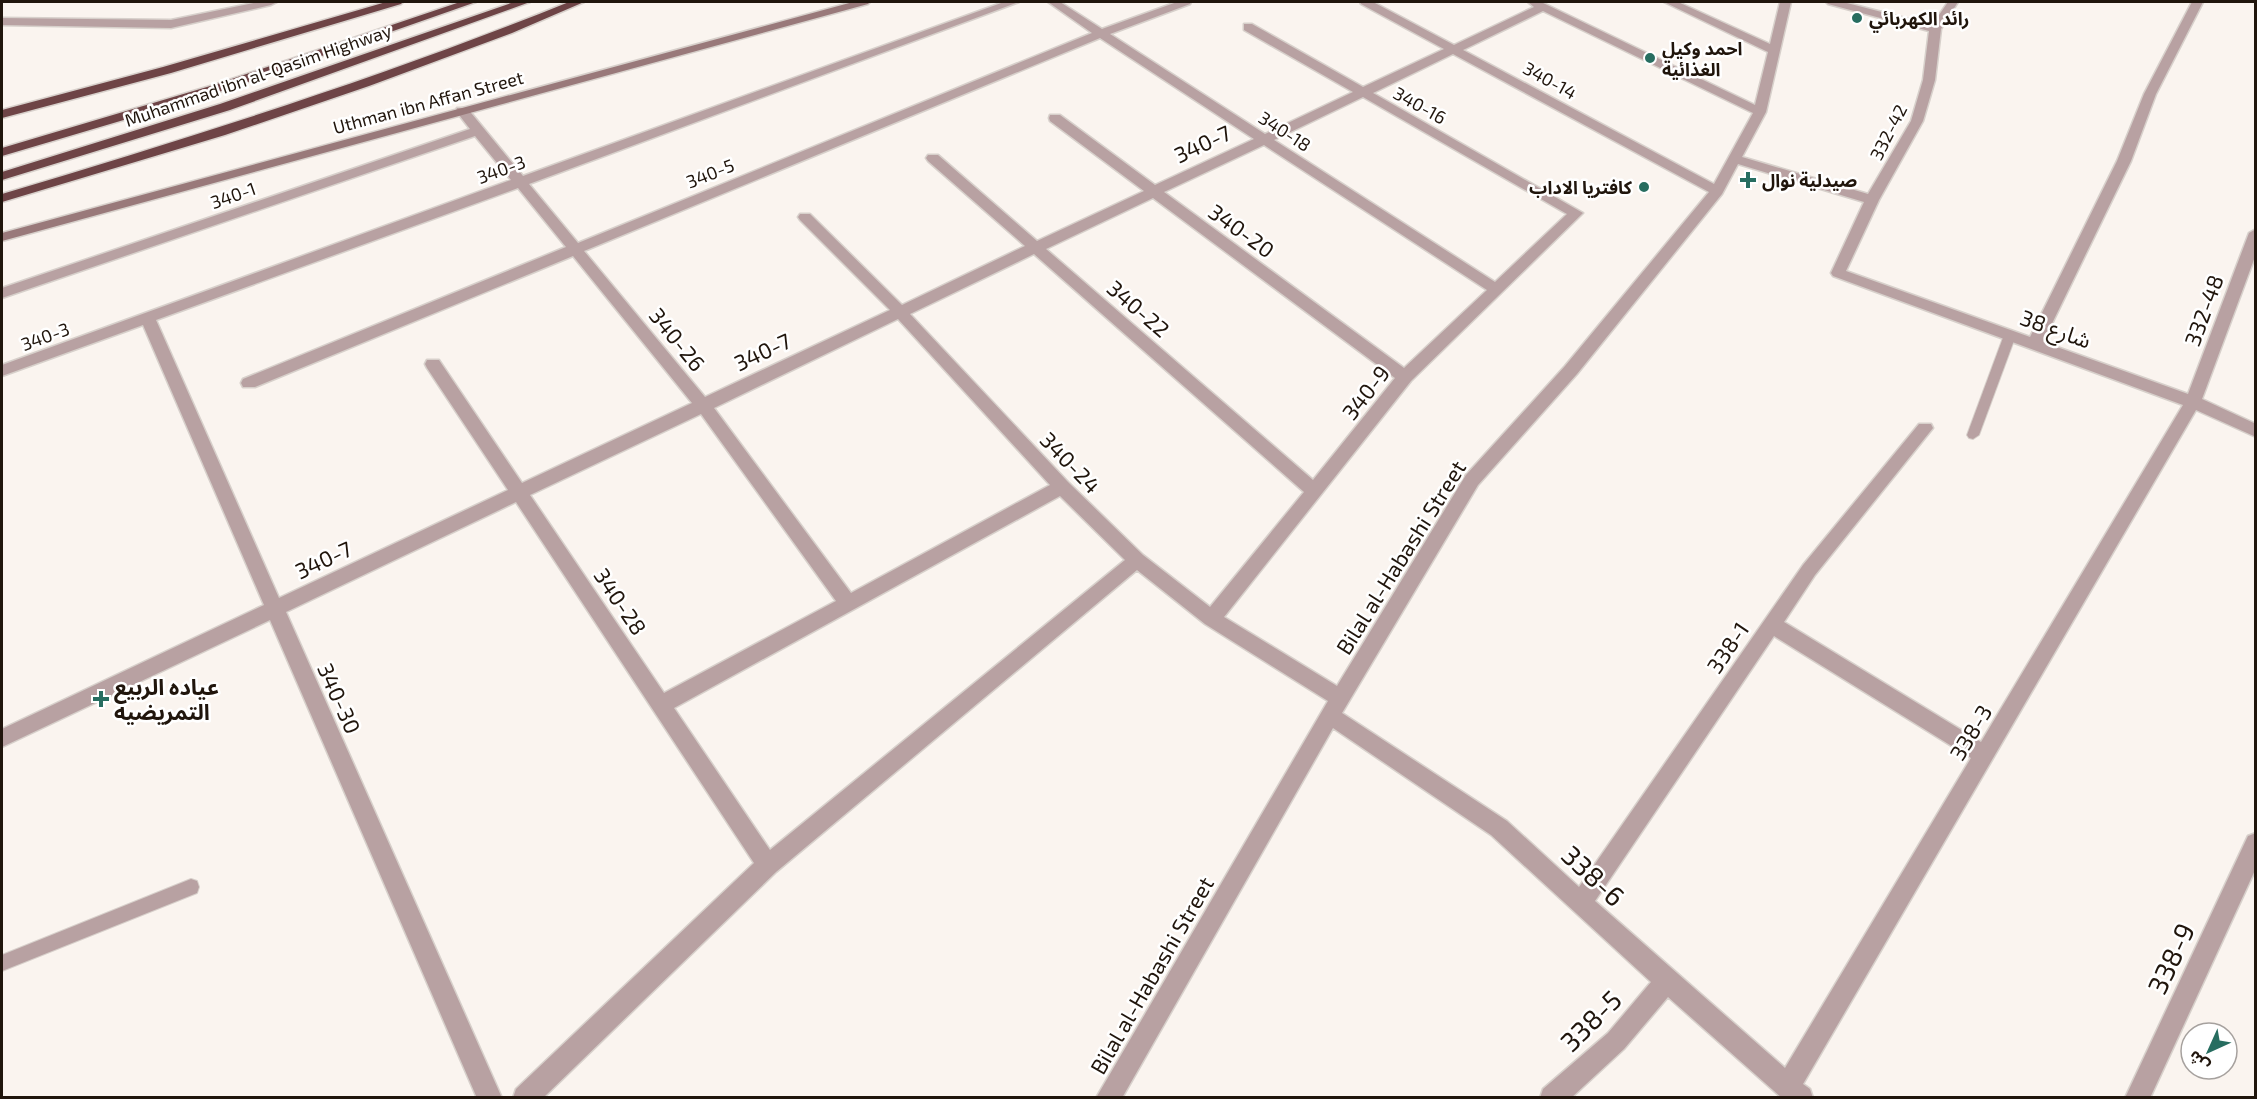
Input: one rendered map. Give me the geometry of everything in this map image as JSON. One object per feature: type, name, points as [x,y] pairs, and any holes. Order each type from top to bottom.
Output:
[{"type":"highway","points":[[2,114],[218,56],[397,2]]},
{"type":"highway","name":"Muhammad ibn al-Qasim Highway","points":[[2,152],[221,87],[470,2]]},
{"type":"highway","name":"Muhammad ibn al-Qasim Highway","points":[[2,176],[225,107],[525,2]]},
{"type":"highway","points":[[5,197],[213,134],[447,54],[578,2]]},
{"type":"street","points":[[2,22],[171,24],[272,2]]},
{"type":"street","name":"Uthman ibn Affan Street","points":[[2,237],[864,2]]},
{"type":"street","name":"340-3","points":[[2,371],[1014,2]]},
{"type":"street","name":"340-18","points":[[1053,2],[1497,290]]},
{"type":"street","name":"340-5","points":[[249,383],[1102,33],[1186,2]]},
{"type":"street","name":"340-14","points":[[1365,2],[1717,191]]},
{"type":"street","points":[[1670,2],[1773,50]]},
{"type":"street","name":"Bilal al-Habashi Street","points":[[1108,1098],[1336,707],[1472,480],[1571,370],[1717,191],[1760,112],[1786,2]]},
{"type":"street","points":[[1832,2],[1935,29]]},
{"type":"street","name":"332-42","points":[[1838,273],[1872,200],[1917,121],[1929,80],[1935,29],[1953,2]]},
{"type":"street","points":[[2034,344],[2124,161],[2150,94],[2198,2]]},
{"type":"street","points":[[1538,4],[1760,112]]},
{"type":"street","name":"340-7","points":[[2,738],[702,404],[1455,49],[1538,4]]},
{"type":"street","name":"340-16","points":[[1248,27],[1576,213]]},
{"type":"street","name":"340-26","points":[[462,111],[476,131],[702,404],[849,604]]},
{"type":"street","name":"340-20","points":[[1055,118],[1405,377]]},
{"type":"street","name":"340-1","points":[[2,293],[476,131]]},
{"type":"street","name":"340-22","points":[[933,158],[1315,492]]},
{"type":"street","points":[[1733,158],[1872,200]]},
{"type":"street","name":"340-9","points":[[1212,619],[1405,377],[1576,213]]},
{"type":"street","name":"340-24","points":[[805,217],[899,311],[1062,488],[1137,560],[1212,619],[1336,707]]},
{"type":"street","name":"332-48","points":[[2193,402],[2256,233]]},
{"type":"street","name":"شارع 38","points":[[1838,273],[2193,402],[2256,431]]},
{"type":"street","name":"340-30","points":[[147,318],[490,1098]]},
{"type":"street","name":"340-28","points":[[433,364],[768,865]]},
{"type":"street","name":"338-3","points":[[1794,1093],[1984,755],[2193,402]]},
{"type":"street","name":"338-1","points":[[1581,903],[1809,570],[1925,428]]},
{"type":"street","points":[[661,705],[1062,488]]},
{"type":"street","points":[[525,1098],[768,865],[1137,560]]},
{"type":"street","points":[[1771,624],[1984,755]]},
{"type":"street","name":"338-6","points":[[1336,707],[1499,828],[1794,1093]]},
{"type":"street","name":"338-9","points":[[2137,1098],[2256,843]]},
{"type":"street","name":"338-5","points":[[1552,1098],[1616,1041],[1667,981]]},
{"type":"lane","points":[[1973,435],[2010,335]]},
{"type":"lane","points":[[2,963],[191,887]]},
{"type":"place","name":"رائد الكهربائي","points":[[1857,18]]},
{"type":"place","name":"احمد وكيل الغذائية","points":[[1650,58]]},
{"type":"place","name":"صيدلية نوال","points":[[1748,180]]},
{"type":"place","name":"كافتريا الاداب","points":[[1644,187]]},
{"type":"place","name":"عياده الربيع التمريضيه","points":[[101,699]]}]
